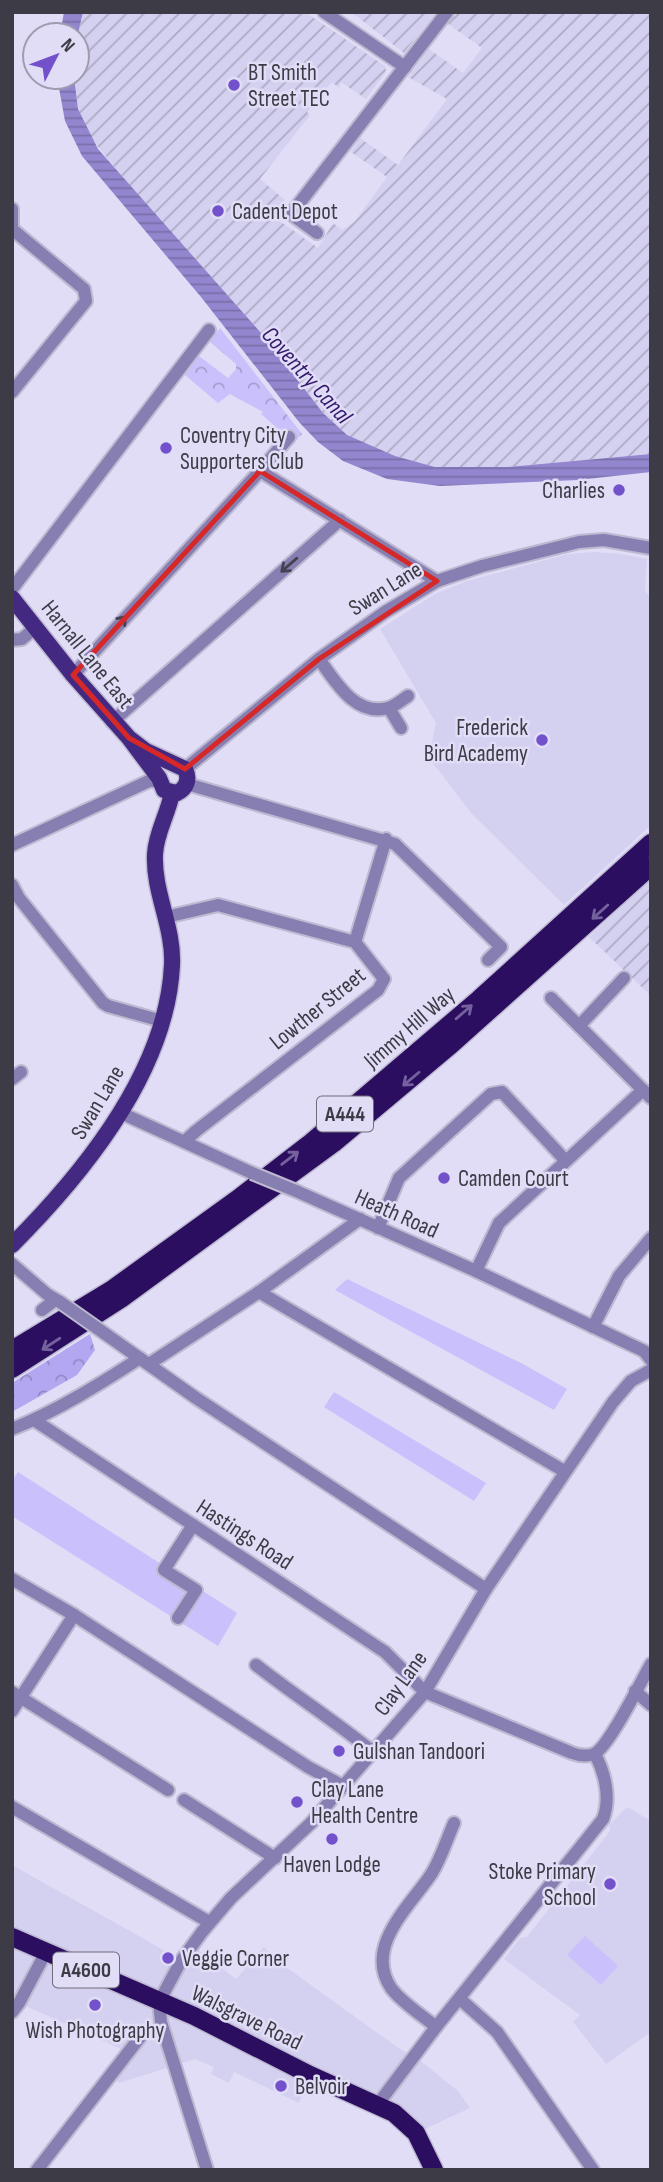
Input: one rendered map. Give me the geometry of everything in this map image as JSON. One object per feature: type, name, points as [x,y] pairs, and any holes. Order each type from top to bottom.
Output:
[{"type":"highway","name":"Jimmy Hill Way","points":[[12,1350],[111,1290],[309,1144],[479,999],[651,843]]},
{"type":"highway","name":"Jimmy Hill Way","points":[[12,1369],[121,1299],[334,1143],[452,1044],[651,866]]},
{"type":"highway","name":"Walsgrave Road","points":[[12,1937],[194,2016],[310,2076],[400,2116],[413,2129],[434,2170]]},
{"type":"main road","name":"Harnall Lane East","points":[[12,598],[112,722],[146,751],[181,773]]},
{"type":"main road","name":"Harnall Lane East","points":[[129,738],[159,779]]},
{"type":"main road","points":[[163,769],[181,773],[181,791],[172,793],[164,790],[159,779],[163,769]]},
{"type":"main road","name":"Swan Lane","points":[[12,1245],[80,1170],[121,1113],[162,1021],[172,964],[155,855],[172,793]]},
{"type":"street","points":[[317,233],[290,214],[447,12]]},
{"type":"street","points":[[327,13],[405,67]]},
{"type":"street","points":[[12,209],[12,228],[84,289],[86,301],[12,392]]},
{"type":"street","points":[[12,589],[209,330]]},
{"type":"street","points":[[73,675],[289,437]]},
{"type":"street","points":[[260,471],[438,581]]},
{"type":"street","points":[[112,722],[340,520]]},
{"type":"street","name":"Swan Lane","points":[[181,773],[319,659],[384,612],[438,581],[528,553],[579,542],[612,540],[651,548]]},
{"type":"street","points":[[12,640],[22,639],[36,627]]},
{"type":"street","points":[[319,659],[350,699],[376,708],[389,708],[408,696]]},
{"type":"street","points":[[389,708],[401,727]]},
{"type":"street","points":[[181,773],[395,844],[501,947],[488,960]]},
{"type":"street","points":[[12,845],[149,781],[159,779]]},
{"type":"street","points":[[355,942],[386,839]]},
{"type":"street","points":[[12,885],[19,898],[103,1003],[162,1021]]},
{"type":"street","name":"Lowther Street","points":[[166,917],[218,905],[355,942],[384,979],[377,990],[195,1131],[185,1142]]},
{"type":"street","points":[[579,1027],[624,978]]},
{"type":"street","points":[[476,1271],[499,1223],[565,1160],[647,1094],[551,998]]},
{"type":"street","points":[[378,1228],[399,1178],[496,1092],[502,1092],[565,1160]]},
{"type":"street","name":"Heath Road","points":[[121,1113],[476,1271],[644,1351],[651,1360]]},
{"type":"street","points":[[12,1429],[145,1361],[259,1293],[360,1219]]},
{"type":"street","points":[[593,1327],[619,1276],[651,1238]]},
{"type":"street","points":[[12,1264],[104,1333],[486,1589]]},
{"type":"street","points":[[259,1293],[564,1471]]},
{"type":"street","points":[[42,1310],[58,1301]]},
{"type":"street","name":"Clay Lane","points":[[159,2002],[181,1961],[209,1922],[311,1823],[425,1692],[486,1589],[564,1471],[622,1390],[631,1381],[651,1370]]},
{"type":"street","name":"Hastings Road","points":[[34,1420],[386,1652],[425,1692]]},
{"type":"street","points":[[177,1618],[195,1590],[164,1570],[193,1525]]},
{"type":"street","points":[[12,1580],[74,1615],[308,1767],[343,1786]]},
{"type":"street","points":[[12,1711],[17,1694],[74,1615]]},
{"type":"street","points":[[425,1692],[582,1756],[594,1754],[606,1743],[651,1664]]},
{"type":"street","points":[[256,1665],[373,1752]]},
{"type":"street","points":[[635,1691],[651,1705]]},
{"type":"street","points":[[17,1694],[168,1790]]},
{"type":"street","points":[[378,2104],[436,2027],[603,1819],[609,1804],[602,1772],[594,1754]]},
{"type":"street","points":[[184,1800],[275,1858]]},
{"type":"street","points":[[12,1807],[209,1922]]},
{"type":"street","points":[[436,2027],[394,1991],[386,1974],[384,1953],[393,1924],[433,1870],[454,1823]]},
{"type":"street","points":[[12,2012],[46,1952]]},
{"type":"street","points":[[460,1999],[498,2032],[593,2170]]},
{"type":"street","points":[[159,2002],[161,2022],[207,2170]]},
{"type":"street","points":[[37,2170],[144,2032]]},
{"type":"highlighted area","points":[[260,471],[437,581],[319,659],[185,769],[129,738],[73,675]]},
{"type":"shaded area","points":[[64,12],[83,12],[81,21],[62,21]]},
{"type":"shaded area","points":[[83,12],[305,12],[385,66],[386,72],[366,99],[341,82],[339,88],[332,82],[307,112],[310,115],[260,179],[285,200],[274,217],[318,248],[333,223],[342,230],[355,221],[387,177],[351,152],[360,138],[398,165],[447,99],[408,77],[429,49],[463,73],[482,48],[448,24],[457,12],[651,12],[651,454],[508,467],[435,467],[394,456],[346,435],[323,413],[262,334],[90,137],[78,109],[76,91],[91,91],[91,21],[81,21]]},
{"type":"shaded area","points":[[351,12],[436,12],[404,53]]},
{"type":"shaded area","points":[[60,91],[76,91],[78,109],[98,149],[262,334],[323,413],[347,435],[395,456],[435,467],[508,467],[651,454],[651,472],[578,480],[440,486],[387,479],[343,461],[318,442],[299,422],[201,297],[82,156],[65,121]]},
{"type":"shaded area","name":"Frederick Bird Academy","points":[[595,552],[647,559],[645,591],[651,598],[651,825],[564,905],[472,814],[429,758],[436,723],[380,629],[435,594],[467,581],[568,554]]},
{"type":"shaded area","points":[[651,878],[651,996],[589,937]]},
{"type":"shaded area","name":"Stoke Primary School","points":[[627,1807],[651,1821],[651,2032],[606,2064],[573,2022],[580,2015],[504,1959],[520,1938],[527,1937],[610,1831],[609,1825]]},
{"type":"shaded area","points":[[12,1865],[178,1958],[193,1946],[236,1979],[264,1947],[279,1962],[422,2062],[458,2091],[470,2108],[416,2133],[310,2076],[299,2103],[234,2072],[229,2083],[211,2074],[214,2067],[195,2059],[119,2083],[111,2074],[128,2052],[19,2003],[12,1997]]},
{"type":"green space","points":[[220,328],[302,434],[294,443],[261,414],[263,412],[230,394],[218,403],[185,375],[199,356],[228,378],[236,369],[236,364],[210,342]]},
{"type":"green space","points":[[347,1279],[523,1364],[567,1389],[554,1410],[335,1290]]},
{"type":"green space","points":[[90,1334],[95,1350],[77,1375],[12,1412],[12,1383]]},
{"type":"green space","points":[[334,1392],[486,1483],[474,1501],[324,1407]]},
{"type":"green space","points":[[18,1472],[237,1613],[218,1646],[12,1516],[12,1481]]},
{"type":"green space","points":[[585,1936],[618,1966],[601,1985],[567,1955]]},
{"type":"place","name":"BT Smith Street TEC","points":[[234,85]]},
{"type":"place","name":"Cadent Depot","points":[[218,211]]},
{"type":"place","name":"Coventry City Supporters Club","points":[[166,448]]},
{"type":"place","name":"Charlies","points":[[619,490]]},
{"type":"place","name":"Frederick Bird Academy","points":[[542,740]]},
{"type":"place","name":"Camden Court","points":[[444,1178]]},
{"type":"place","name":"Gulshan Tandoori","points":[[339,1751]]},
{"type":"place","name":"Clay Lane Health Centre","points":[[297,1802]]},
{"type":"place","name":"Haven Lodge","points":[[332,1839]]},
{"type":"place","name":"Stoke Primary School","points":[[610,1884]]},
{"type":"place","name":"Veggie Corner","points":[[168,1958]]},
{"type":"place","name":"Wish Photography","points":[[95,2005]]},
{"type":"place","name":"Belvoir","points":[[281,2086]]},
{"type":"water label","name":"Coventry Canal","points":[[307,375]]}]
